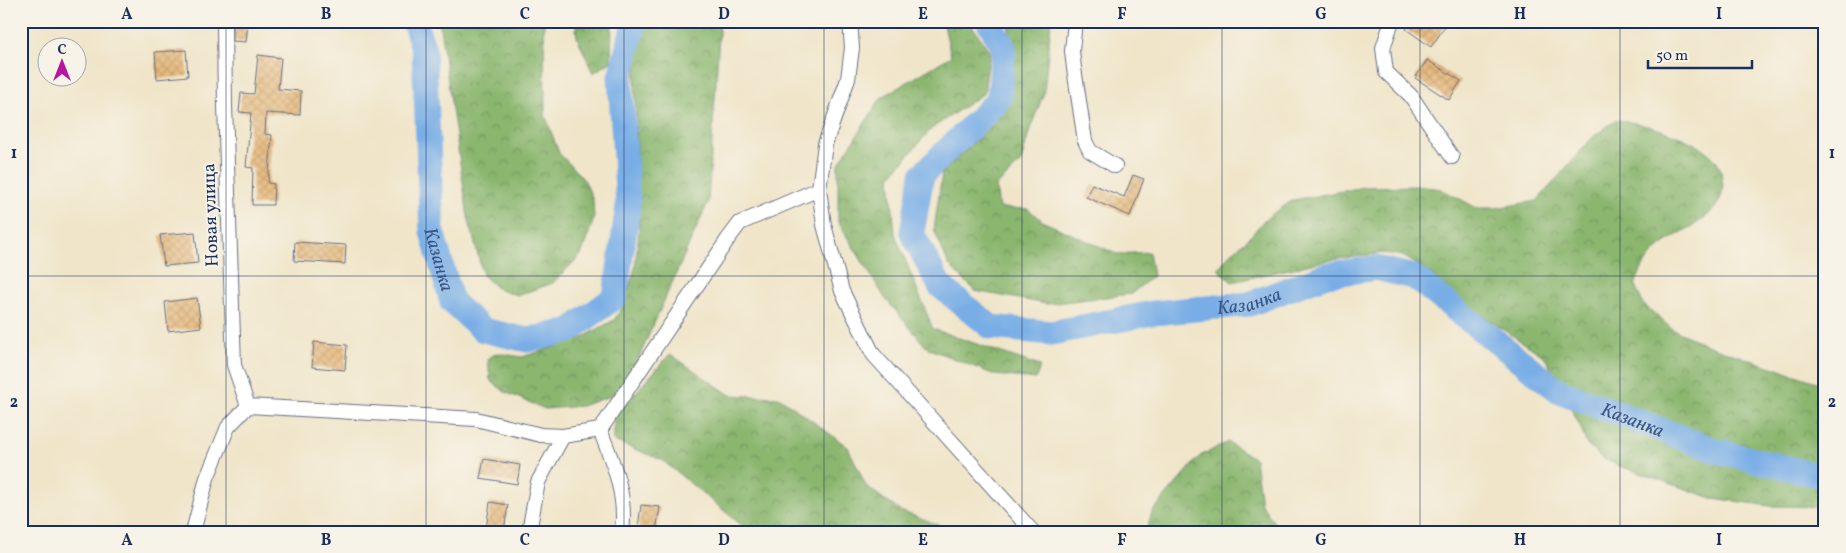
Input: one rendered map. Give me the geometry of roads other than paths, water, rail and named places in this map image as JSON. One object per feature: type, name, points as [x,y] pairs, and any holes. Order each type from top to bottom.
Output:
[{"type":"street","name":"Новая улица","points":[[224,21],[234,365],[248,406]]},
{"type":"street","points":[[850,21],[852,48],[848,79],[825,144],[819,189],[824,225],[842,291],[873,354],[1033,532]]},
{"type":"street","points":[[1075,21],[1072,51],[1085,141],[1090,151],[1115,166]]},
{"type":"street","points":[[1392,21],[1383,48],[1386,72],[1411,96],[1452,157]]},
{"type":"street","points":[[193,532],[207,478],[228,427],[248,406],[476,419],[541,435],[563,436],[600,430],[740,223],[819,189]]},
{"type":"street","points":[[600,430],[617,473],[624,518],[622,532]]},
{"type":"street","points":[[529,532],[538,482],[563,436]]},
{"type":"waterway","name":"Казанка","points":[[414,21],[424,50],[432,232],[452,302],[483,330],[527,340],[569,331],[615,297],[628,206],[620,77],[635,21]]},
{"type":"waterway","name":"Казанка","points":[[988,21],[1004,48],[999,99],[922,175],[912,233],[940,286],[991,327],[1051,333],[1153,313],[1249,304],[1326,275],[1376,268],[1414,277],[1559,391],[1717,451],[1825,477]]}]
